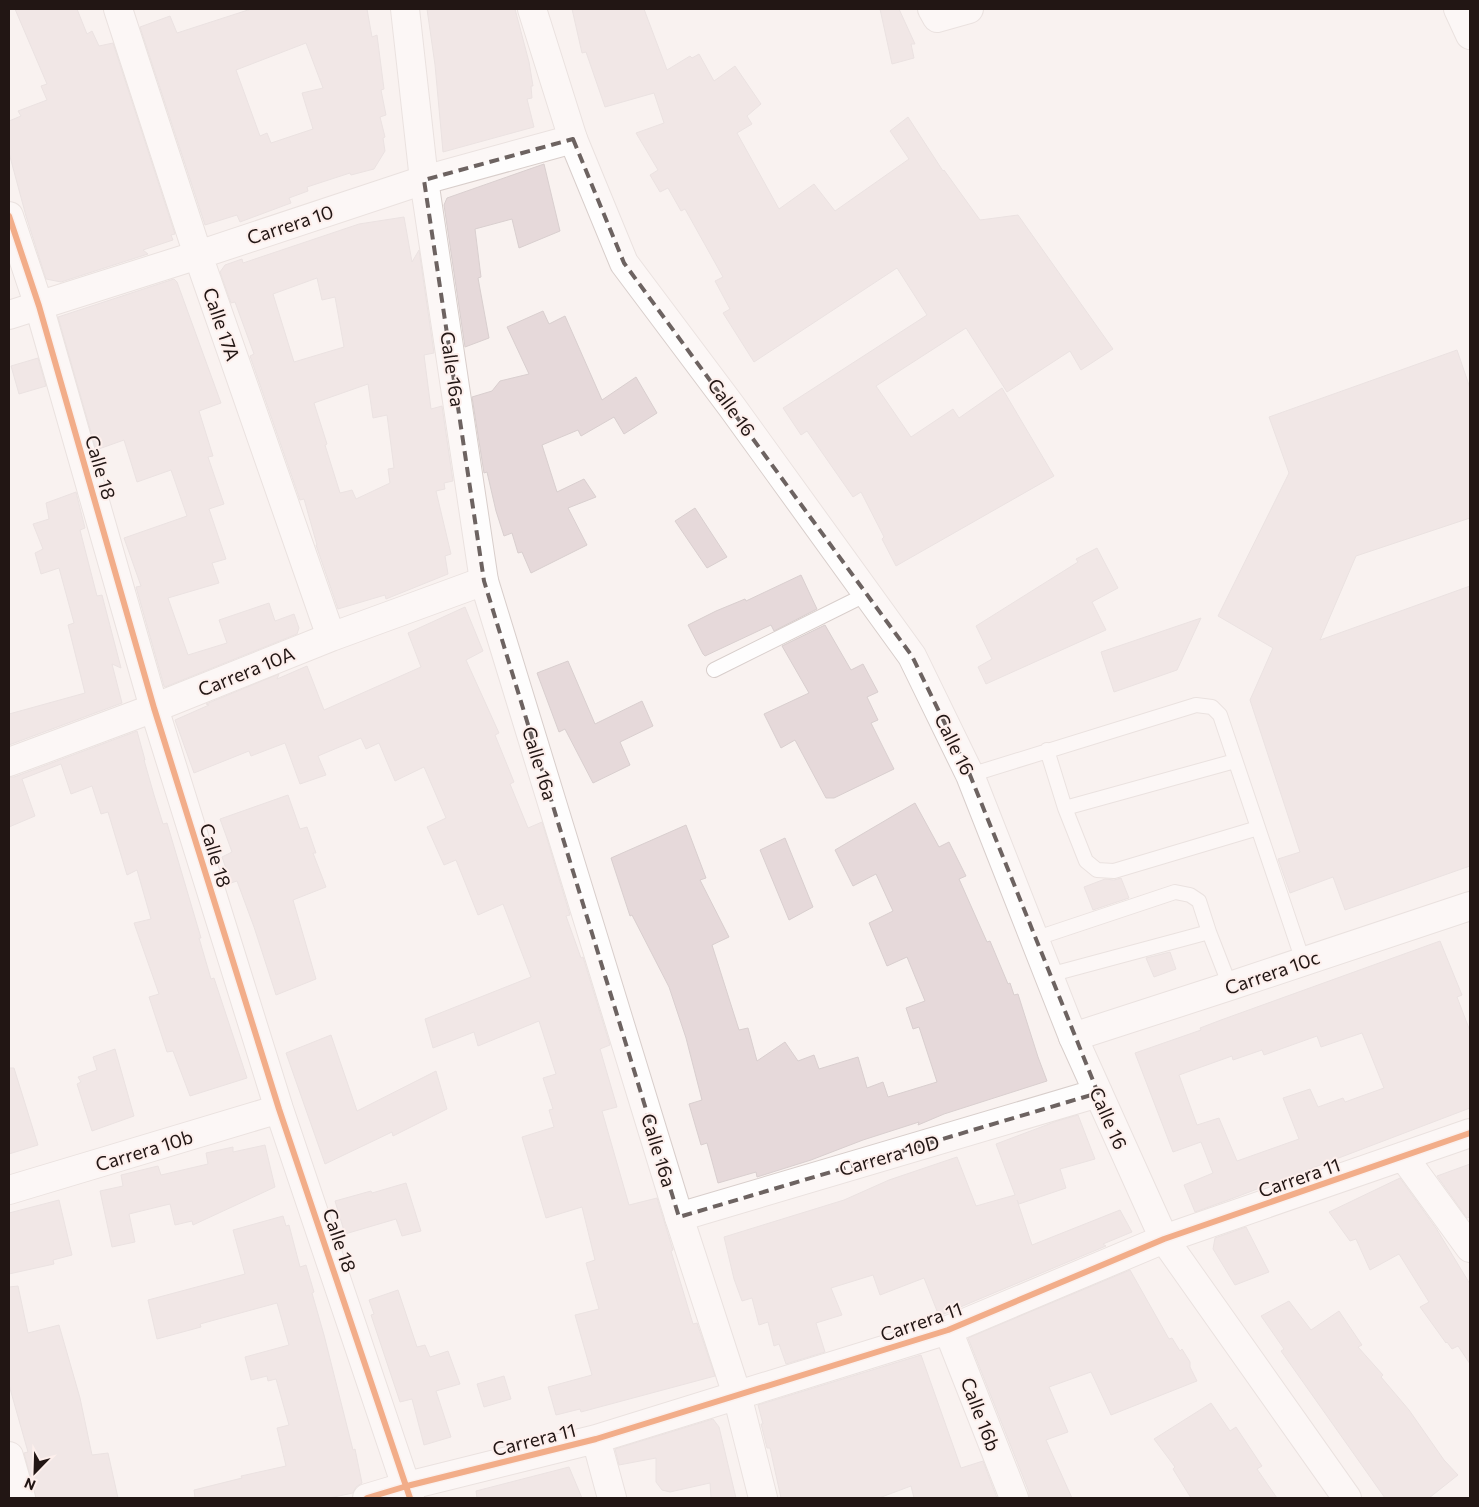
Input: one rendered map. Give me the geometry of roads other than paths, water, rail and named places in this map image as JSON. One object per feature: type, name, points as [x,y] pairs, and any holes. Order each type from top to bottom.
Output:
[{"type":"street","name":"Calle 17A","points":[[118,9],[198,255],[331,637]]},
{"type":"street","name":"Calle 16a","points":[[405,9],[424,180],[484,581],[679,1217],[736,1394],[763,1498]]},
{"type":"street","name":"Calle 16","points":[[532,9],[573,140],[624,263],[732,407],[912,656],[970,775],[1073,1037],[1164,1239],[1348,1498]]},
{"type":"street","points":[[935,13],[969,9]]},
{"type":"street","points":[[1458,9],[1470,35]]},
{"type":"street","name":"Carrera 10","points":[[9,315],[424,180],[573,140]]},
{"type":"street","name":"Calle 18","points":[[9,216],[39,306],[154,708],[279,1109],[409,1492]]},
{"type":"street","name":"Carrera 10A","points":[[9,762],[154,708],[331,637],[484,581]]},
{"type":"street","name":"Carrera 10c","points":[[1073,1037],[1470,906]]},
{"type":"street","name":"Carrera 10D","points":[[679,1217],[1098,1093]]},
{"type":"street","name":"Carrera 10b","points":[[9,1190],[279,1109]]},
{"type":"street","name":"Carrera 11","points":[[367,1498],[409,1492],[596,1439],[736,1394],[948,1330],[1164,1239],[1470,1133]]},
{"type":"street","points":[[1403,1156],[1470,1248]]},
{"type":"street","name":"Calle 16b","points":[[948,1330],[1014,1498]]},
{"type":"street","points":[[596,1439],[612,1498]]},
{"type":"street","points":[[9,1456],[20,1498]]},
{"type":"lane","points":[[714,670],[867,594]]},
{"type":"lane","points":[[970,775],[1196,704],[1212,707],[1220,714],[1303,961]]},
{"type":"lane","points":[[1047,750],[1065,808],[1086,861],[1097,870],[1114,871],[1258,828]]},
{"type":"lane","points":[[1065,808],[1235,761]]},
{"type":"lane","points":[[1034,939],[1175,892],[1190,894],[1199,901],[1230,986]]},
{"type":"lane","points":[[1049,975],[1209,932]]}]
